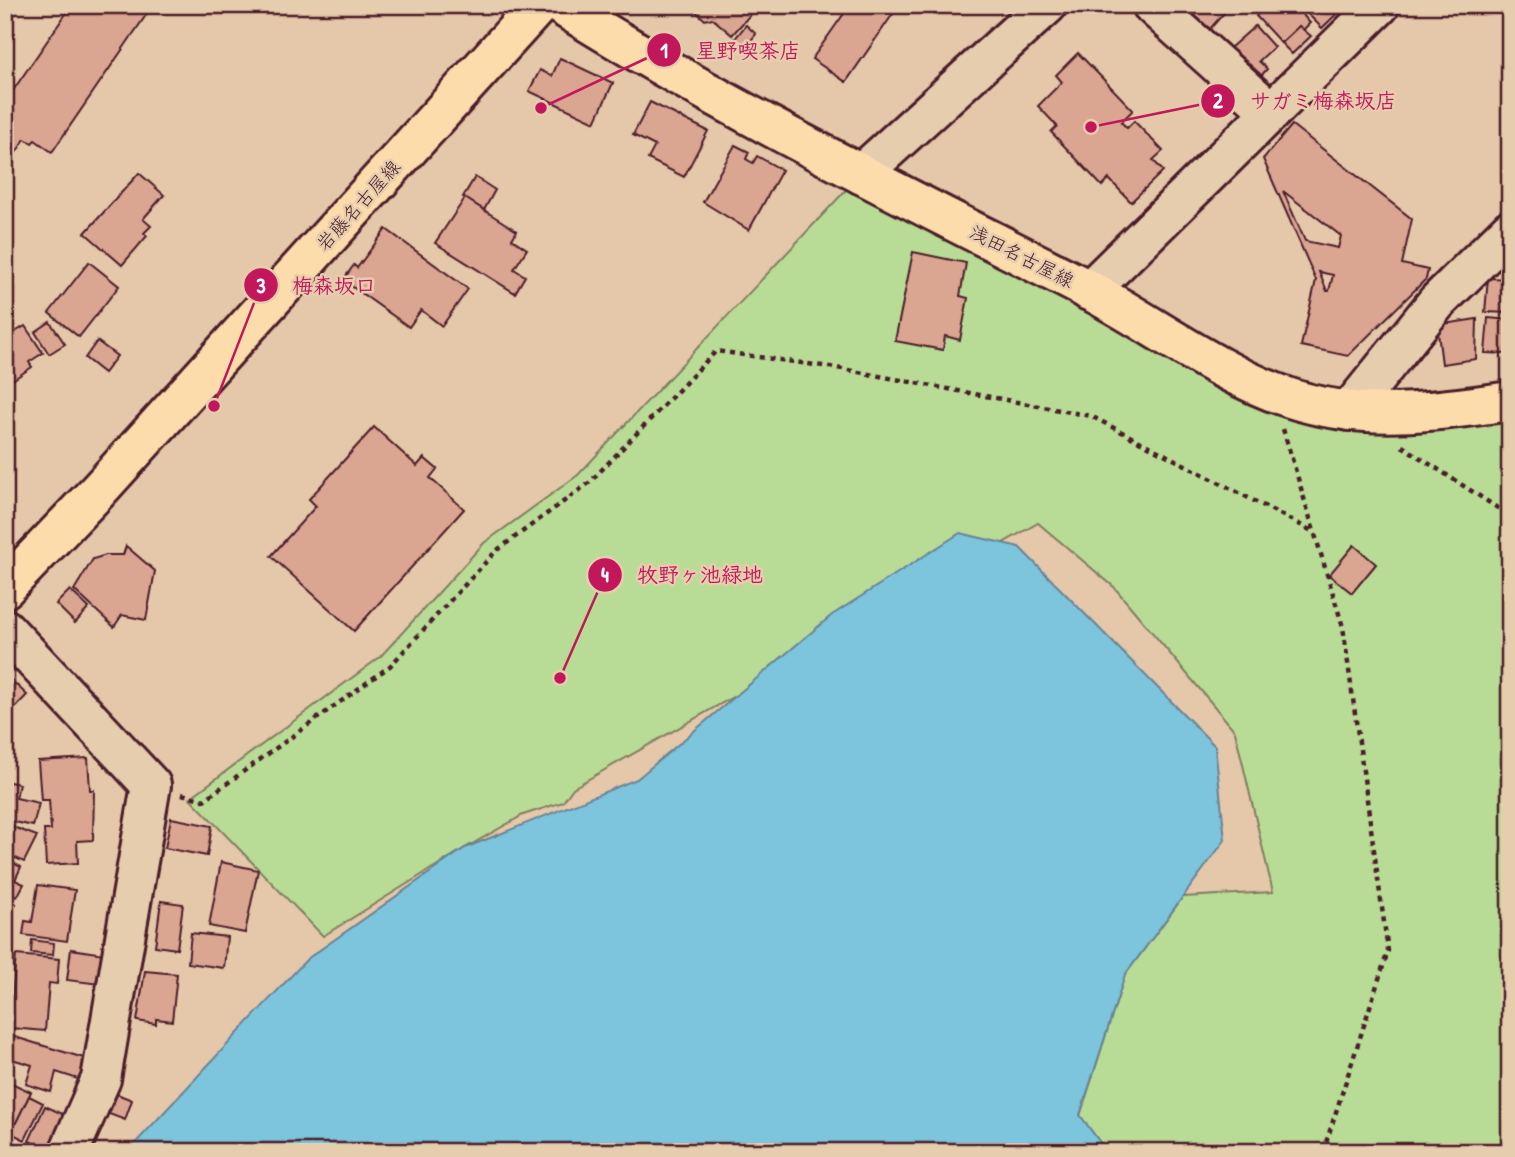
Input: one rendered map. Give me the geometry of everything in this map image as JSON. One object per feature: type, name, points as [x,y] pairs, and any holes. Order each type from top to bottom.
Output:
[{"type":"main road","name":"岩藤名古屋線","points":[[5,588],[98,491],[539,5]]},
{"type":"main road","name":"浅田名古屋線","points":[[560,5],[644,58],[861,174],[1089,290],[1196,354],[1290,398],[1349,411],[1433,412],[1510,401]]},
{"type":"street","points":[[861,174],[1047,5]]},
{"type":"street","points":[[1152,5],[1271,112]]},
{"type":"street","points":[[1089,290],[1380,5]]},
{"type":"street","points":[[1349,411],[1437,302],[1510,230]]},
{"type":"street","points":[[5,629],[151,785],[101,1079],[69,1152]]},
{"type":"path","points":[[151,785],[204,800],[390,666],[496,551],[589,483],[716,351],[837,368],[1091,416],[1314,532]]},
{"type":"path","points":[[1271,389],[1343,627],[1388,951],[1323,1152]]},
{"type":"path","points":[[1393,440],[1502,512],[1510,514]]},
{"type":"path","points":[[1502,512],[1510,530]]},
{"type":"green space","points":[[861,174],[1349,411],[1510,412],[1510,1152],[1107,1152],[1080,1116],[1125,975],[1183,897],[1273,892],[1235,731],[1114,587],[1038,523],[573,788],[563,802],[523,815],[465,848],[323,936],[190,798],[380,657],[484,543],[578,475]]},
{"type":"water","points":[[960,533],[1019,547],[1215,746],[1225,840],[1125,975],[1080,1115],[1107,1152],[127,1152],[307,959],[465,848],[637,779],[832,615]]},
{"type":"building","points":[[72,5],[153,5],[52,152],[35,140],[32,143],[25,139],[11,160],[5,157],[5,102]]},
{"type":"building","points":[[689,5],[759,5],[732,35],[712,18],[705,20]]},
{"type":"building","points":[[850,5],[899,5],[846,82],[812,59]]},
{"type":"building","points":[[1182,5],[1219,5],[1217,8],[1224,13],[1209,30]]},
{"type":"building","points":[[1267,5],[1294,5],[1310,23],[1303,30],[1299,26],[1281,43],[1256,16]]},
{"type":"building","points":[[1318,5],[1346,5],[1322,28],[1306,12],[1309,9],[1312,12]]},
{"type":"building","points":[[746,25],[756,34],[744,49],[734,40]]},
{"type":"building","points":[[1255,26],[1274,47],[1259,61],[1267,69],[1261,76],[1230,48]]},
{"type":"building","points":[[1299,26],[1311,36],[1292,54],[1281,43]]},
{"type":"building","points":[[1078,53],[1133,110],[1121,122],[1127,128],[1134,121],[1163,151],[1153,160],[1163,171],[1131,202],[1109,179],[1102,186],[1051,132],[1057,126],[1038,106],[1062,82],[1056,75]]},
{"type":"building","points":[[560,58],[613,83],[595,122],[529,91],[540,70],[552,76]]},
{"type":"building","points":[[650,102],[708,131],[684,177],[648,159],[655,146],[633,135]]},
{"type":"building","points":[[1292,125],[1412,219],[1402,264],[1428,270],[1426,279],[1348,356],[1301,346],[1316,280],[1263,159]],"holes":[[[1283,191],[1341,236],[1338,248],[1305,241]],[[1319,272],[1333,275],[1329,291],[1327,291]]]},
{"type":"building","points":[[735,145],[749,152],[746,159],[753,163],[757,156],[782,170],[749,230],[703,202]]},
{"type":"building","points":[[139,173],[164,195],[143,219],[151,226],[144,233],[147,236],[122,265],[85,233]]},
{"type":"building","points":[[475,177],[495,190],[484,210],[463,197]]},
{"type":"building","points":[[465,198],[517,231],[512,239],[527,249],[514,269],[525,276],[515,293],[435,243]]},
{"type":"building","points":[[386,229],[468,289],[442,326],[421,310],[409,327],[343,280],[354,265],[357,268]]},
{"type":"building","points":[[913,252],[966,263],[960,296],[968,298],[960,340],[945,336],[943,350],[895,341]]},
{"type":"building","points":[[89,262],[119,286],[79,337],[49,313]]},
{"type":"building","points":[[1488,278],[1510,279],[1510,313],[1485,312]]},
{"type":"building","points":[[1488,318],[1510,320],[1510,354],[1485,353]]},
{"type":"building","points":[[1477,319],[1476,359],[1442,364],[1437,325]]},
{"type":"building","points":[[50,322],[65,344],[49,354],[35,332]]},
{"type":"building","points":[[25,326],[43,353],[29,362],[32,367],[5,385],[5,334],[10,335]]},
{"type":"building","points":[[97,341],[117,356],[104,373],[85,358]]},
{"type":"building","points":[[374,427],[417,466],[424,458],[437,469],[430,478],[464,509],[354,631],[271,556],[316,506],[309,499]]},
{"type":"building","points":[[1354,545],[1376,564],[1352,593],[1329,575]]},
{"type":"building","points":[[126,546],[155,571],[146,620],[122,615],[114,627],[74,590],[93,559],[106,555],[123,555]]},
{"type":"building","points":[[70,590],[89,608],[75,623],[56,604]]},
{"type":"building","points":[[5,674],[27,695],[5,718]]},
{"type":"building","points":[[88,758],[90,790],[94,790],[93,840],[77,841],[78,863],[46,865],[44,830],[51,830],[49,800],[41,800],[38,761]]},
{"type":"building","points":[[5,781],[19,784],[16,798],[39,803],[33,826],[5,820]]},
{"type":"building","points":[[171,818],[212,826],[207,856],[165,848]]},
{"type":"building","points":[[5,824],[37,836],[24,862],[5,853]]},
{"type":"building","points":[[5,859],[21,867],[15,880],[24,884],[17,897],[5,891]]},
{"type":"building","points":[[221,862],[258,870],[245,933],[209,926]]},
{"type":"building","points":[[38,885],[75,890],[67,941],[23,935],[25,921],[32,922]]},
{"type":"building","points":[[5,899],[16,904],[5,926]]},
{"type":"building","points":[[161,901],[183,904],[177,949],[155,946]]},
{"type":"building","points":[[191,933],[227,937],[224,968],[188,963]]},
{"type":"building","points":[[32,940],[54,943],[53,955],[31,953]]},
{"type":"building","points":[[71,949],[104,954],[100,984],[67,980]]},
{"type":"building","points":[[16,955],[59,959],[57,984],[49,983],[45,1031],[11,1028],[12,1021],[5,1021],[5,998],[12,999]]},
{"type":"building","points":[[145,971],[177,974],[172,1021],[156,1019],[156,1024],[137,1021]]},
{"type":"building","points":[[5,1034],[87,1059],[81,1080],[56,1072],[51,1092],[26,1084],[32,1065],[5,1057]]},
{"type":"building","points":[[5,1080],[31,1092],[11,1133],[5,1130]]},
{"type":"building","points":[[117,1094],[132,1100],[125,1120],[109,1114]]},
{"type":"building","points":[[29,1096],[43,1103],[25,1140],[11,1133]]},
{"type":"building","points":[[45,1106],[67,1116],[52,1152],[29,1141]]},
{"type":"place","name":"星野喫茶店","points":[[541,108]]},
{"type":"place","name":"サガミ梅森坂店","points":[[1091,127]]},
{"type":"place","name":"梅森坂口","points":[[214,406]]},
{"type":"place","name":"牧野ヶ池緑地","points":[[560,678]]}]
